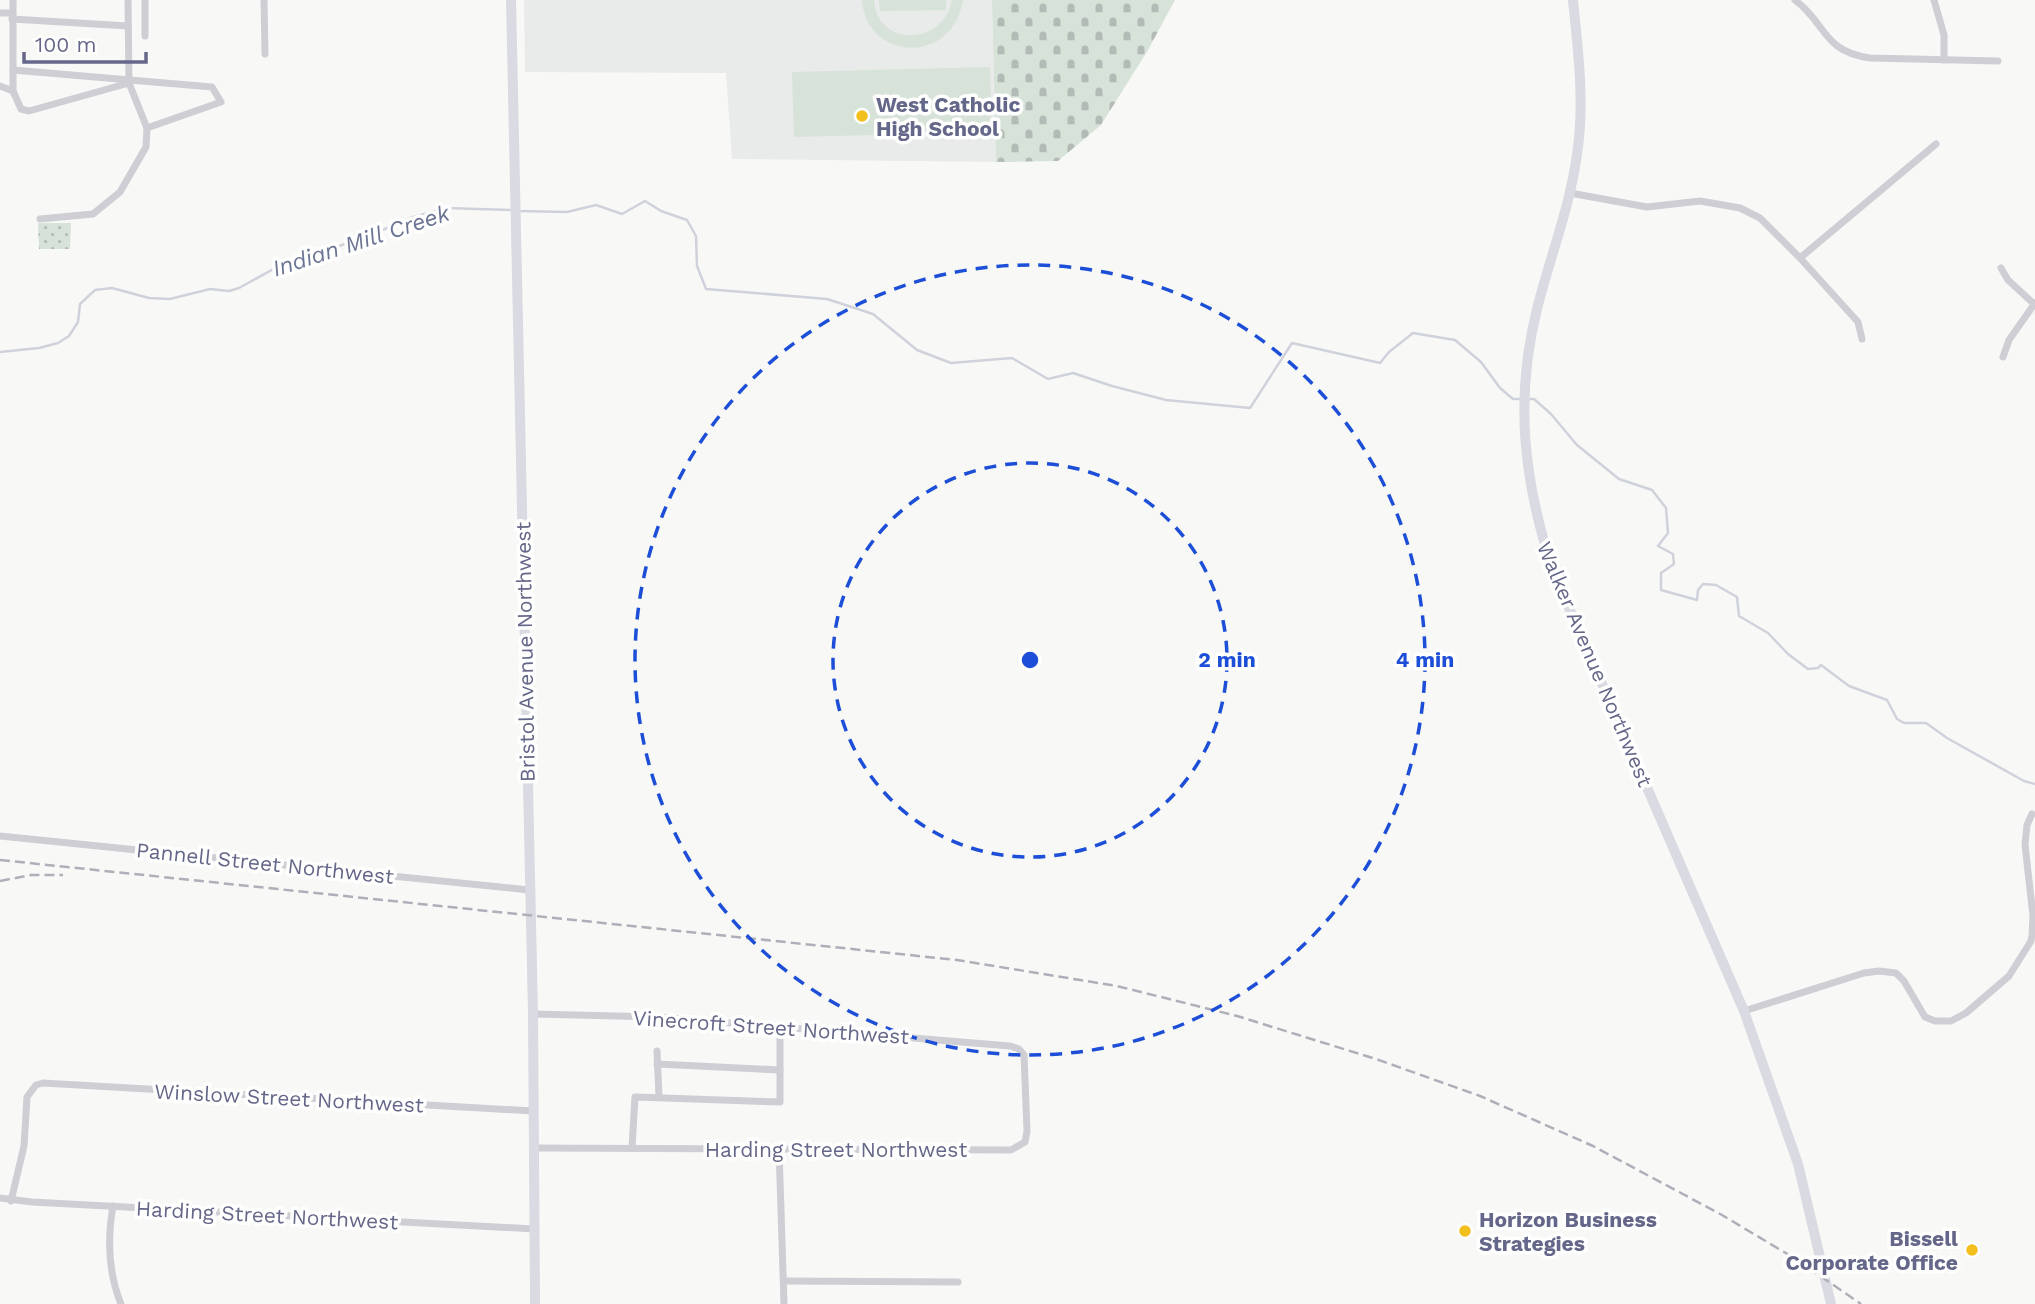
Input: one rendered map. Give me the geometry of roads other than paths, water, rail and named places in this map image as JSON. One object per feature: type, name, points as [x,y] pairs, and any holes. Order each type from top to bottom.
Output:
[{"type":"main road","name":"Bristol Avenue Northwest","points":[[510,0],[533,1014],[535,1304]]},
{"type":"main road","name":"Walker Avenue Northwest","points":[[1573,0],[1581,86],[1578,153],[1570,193],[1537,309],[1524,389],[1527,471],[1533,504],[1553,571],[1744,1011],[1798,1164],[1831,1304]]},
{"type":"street","points":[[13,0],[13,91],[21,109],[29,111],[129,81]]},
{"type":"street","points":[[40,219],[93,214],[120,192],[146,147],[147,128],[129,81],[128,0]]},
{"type":"street","points":[[145,0],[145,36]]},
{"type":"street","points":[[264,0],[265,54]]},
{"type":"street","points":[[1795,0],[1804,7],[1834,45],[1850,55],[1998,61]]},
{"type":"street","points":[[1934,0],[1944,35],[1944,60]]},
{"type":"street","points":[[0,13],[128,26]]},
{"type":"street","points":[[13,70],[212,87],[221,102],[147,128]]},
{"type":"street","points":[[0,86],[13,91]]},
{"type":"street","points":[[1800,258],[1936,144]]},
{"type":"street","points":[[1570,193],[1647,207],[1700,201],[1740,208],[1760,218],[1800,258],[1858,322],[1862,339]]},
{"type":"street","points":[[2001,268],[2008,280],[2035,304],[2009,340],[2003,357]]},
{"type":"street","points":[[1744,1011],[1864,973],[1879,971],[1896,973],[1904,981],[1925,1017],[1935,1021],[1951,1021],[1966,1013],[2009,976],[2031,941],[2033,916],[2025,845],[2027,825],[2032,814]]},
{"type":"street","name":"Pannell Street Northwest","points":[[0,836],[529,890]]},
{"type":"street","name":"Vinecroft Street Northwest","points":[[533,1014],[659,1017],[1010,1046],[1019,1049],[1024,1055],[1027,1131],[1025,1142],[1011,1150]]},
{"type":"street","points":[[632,1147],[635,1097],[780,1102],[779,1027]]},
{"type":"street","points":[[657,1051],[659,1097]]},
{"type":"street","points":[[657,1064],[780,1070]]},
{"type":"street","name":"Winslow Street Northwest","points":[[11,1201],[24,1146],[27,1097],[36,1086],[43,1083],[534,1111]]},
{"type":"street","name":"Harding Street Northwest","points":[[535,1148],[1011,1150]]},
{"type":"street","points":[[779,1148],[784,1304]]},
{"type":"street","name":"Harding Street Northwest","points":[[0,1198],[11,1201],[534,1229]]},
{"type":"street","points":[[113,1206],[108,1233],[110,1257],[121,1304]]},
{"type":"street","points":[[784,1282],[958,1282]]},
{"type":"waterway","name":"Indian Mill Creek","points":[[518,211],[567,212],[596,205],[622,214],[645,201],[661,211],[687,220],[696,236],[697,266],[706,289],[827,299],[873,314],[917,350],[951,363],[1012,358],[1048,379],[1073,373],[1166,400],[1250,408],[1292,343],[1380,363],[1413,333],[1455,340],[1481,362],[1500,388],[1513,399],[1534,399],[1551,414],[1577,445],[1619,479],[1652,490],[1666,508],[1668,533],[1658,546],[1673,554],[1674,564],[1661,573],[1661,590],[1697,600],[1698,590],[1703,584],[1716,585],[1737,597],[1739,616],[1768,633],[1788,654],[1808,669],[1821,665],[1849,686],[1887,700],[1897,719],[1904,723],[1926,723],[1947,738],[2024,781],[2035,784]]},
{"type":"waterway","name":"Indian Mill Creek","points":[[0,352],[39,348],[58,343],[69,336],[78,322],[80,304],[95,290],[112,288],[149,298],[170,299],[210,289],[229,291],[279,266],[366,237],[413,217],[446,208],[511,210]]},
{"type":"railway","points":[[0,860],[957,960],[1117,986],[1237,1016],[1376,1059],[1480,1096],[1593,1146],[1722,1215],[1794,1258],[1861,1304]]},
{"type":"railway","points":[[0,881],[31,875],[63,875]]},
{"type":"place","name":"West Catholic High School","points":[[862,116]]},
{"type":"place","name":"Horizon Business Strategies","points":[[1465,1231]]},
{"type":"place","name":"Bissell Corporate Office","points":[[1972,1250]]}]
